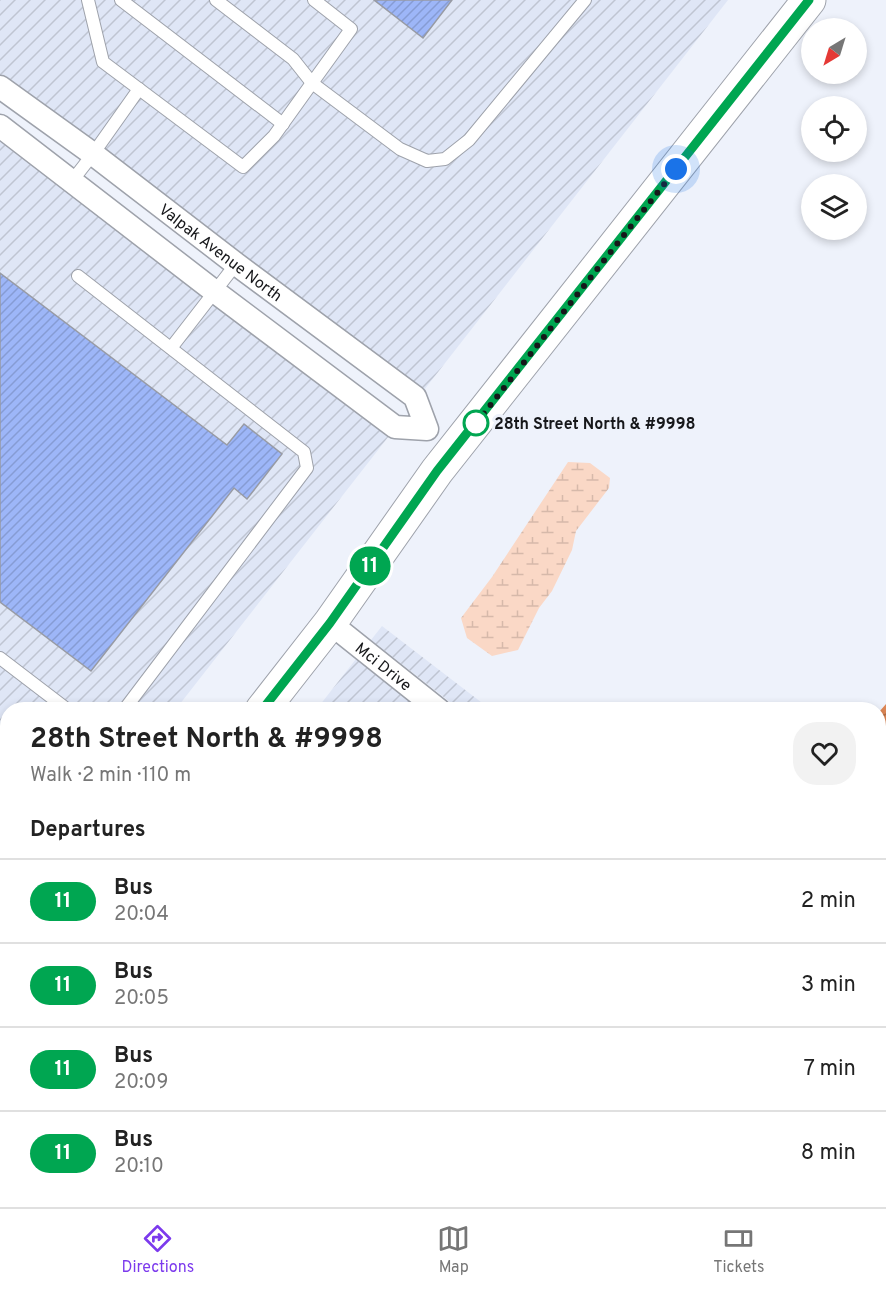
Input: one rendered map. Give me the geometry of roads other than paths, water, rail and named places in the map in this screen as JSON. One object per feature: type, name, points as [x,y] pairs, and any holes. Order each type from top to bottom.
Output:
[{"type":"street","points":[[268,702],[330,623],[437,471],[809,0]]},
{"type":"street","name":"Valpak Avenue North","points":[[0,87],[93,154],[415,397],[427,429],[395,427],[0,126]]},
{"type":"street","points":[[427,429],[455,450]]},
{"type":"street","name":"Mci Drive","points":[[330,623],[430,702]]},
{"type":"lane","points":[[88,0],[104,62],[243,167],[274,136],[351,29],[314,0]]},
{"type":"lane","points":[[121,0],[283,124]]},
{"type":"lane","points":[[216,0],[293,59],[312,83],[400,149],[427,161],[445,159],[470,140],[585,0]]},
{"type":"lane","points":[[72,181],[139,89]]},
{"type":"lane","points":[[171,348],[236,264]]},
{"type":"lane","points":[[78,276],[304,452],[307,468],[130,702]]},
{"type":"lane","points":[[0,658],[58,702]]},
{"type":"place","name":"28th Street North & #9998","points":[[476,423]]}]
